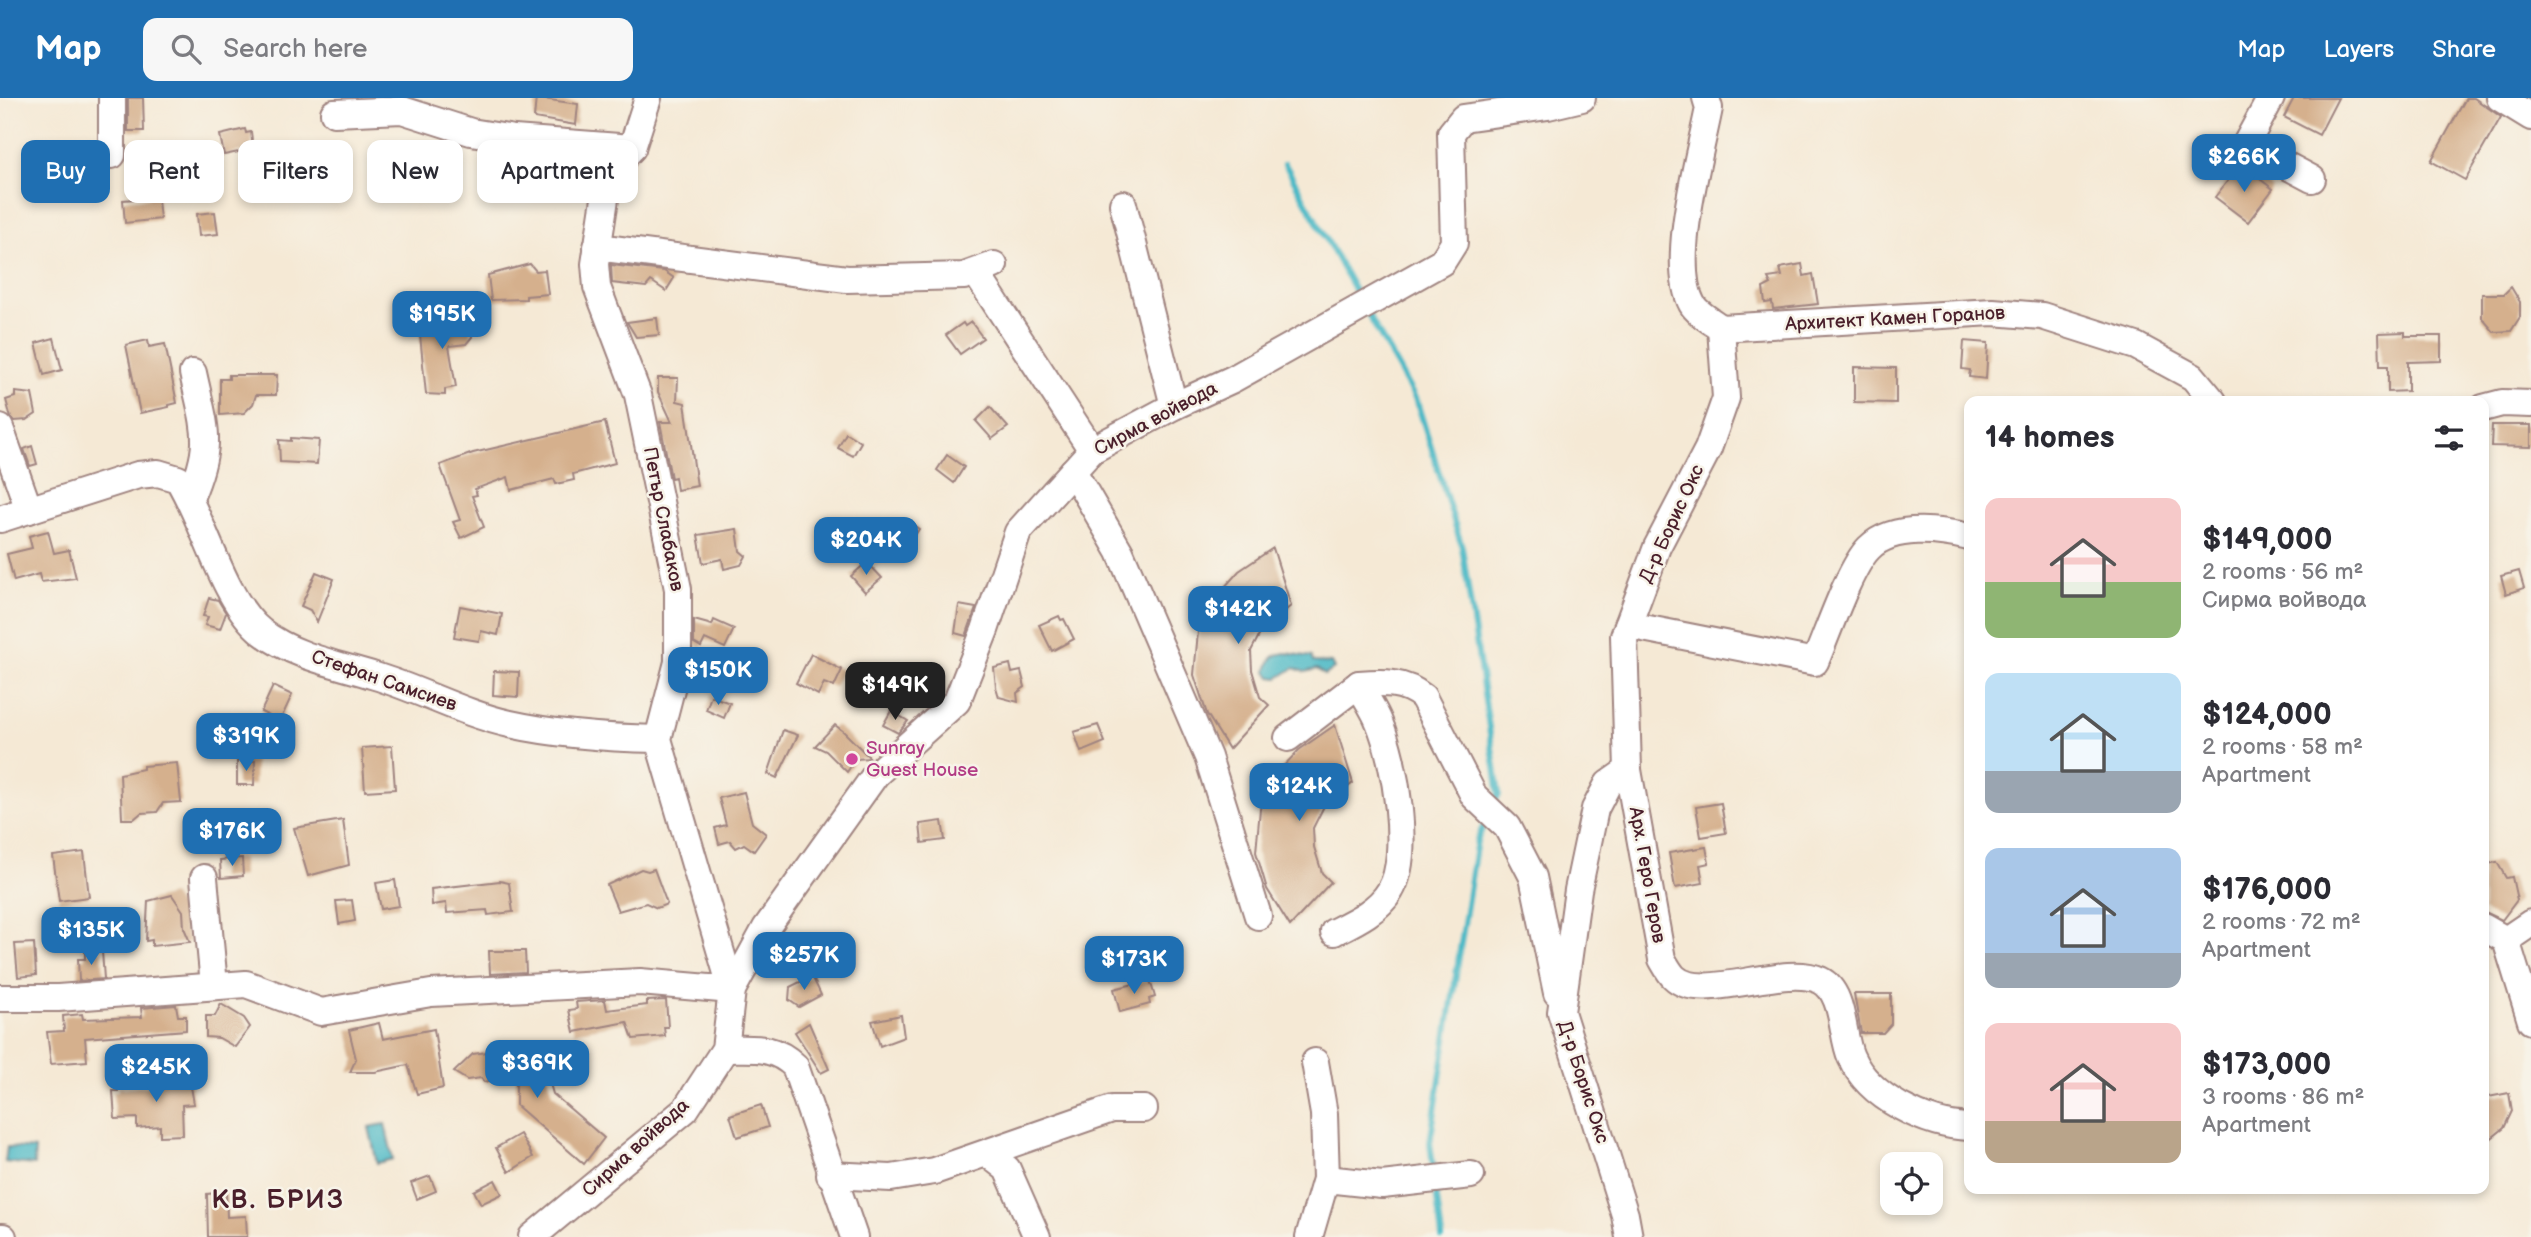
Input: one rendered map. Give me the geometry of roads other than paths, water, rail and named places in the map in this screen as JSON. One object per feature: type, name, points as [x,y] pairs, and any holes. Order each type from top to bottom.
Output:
[{"type":"street","points":[[112,98],[112,155]]},
{"type":"street","name":"Петър Слабаков","points":[[635,140],[648,98]]},
{"type":"street","name":"Сирма войвода","points":[[532,1237],[685,1110],[725,1049],[732,990],[766,928],[876,774],[957,701],[985,630],[1018,532],[1092,450],[1174,406],[1233,379],[1442,262],[1454,243],[1451,133],[1475,117],[1582,98]]},
{"type":"street","points":[[1706,98],[1709,107],[1689,209],[1682,268],[1693,306],[1721,328]]},
{"type":"street","points":[[2272,98],[2246,144],[2312,179]]},
{"type":"street","points":[[2500,98],[2531,117]]},
{"type":"street","points":[[334,113],[402,110],[471,132],[538,140]]},
{"type":"street","name":"Петър Слабаков","points":[[604,203],[597,247],[597,287],[638,395],[678,589],[678,663],[658,739]]},
{"type":"street","points":[[1123,205],[1174,406]]},
{"type":"street","points":[[597,247],[848,279],[905,280],[985,269],[1092,450]]},
{"type":"street","name":"Архитект Камен Горанов","points":[[1721,328],[1993,312],[2042,316],[2136,346],[2193,377],[2209,396]]},
{"type":"street","name":"Д-р Борис Окс","points":[[1629,1237],[1625,1215],[1561,1012],[1578,890],[1595,809],[1608,784],[1628,769],[1624,636],[1657,547],[1708,449],[1726,398],[1721,328]]},
{"type":"street","points":[[190,498],[204,464],[207,437],[193,373]]},
{"type":"street","points":[[2489,406],[2502,403],[2531,404]]},
{"type":"street","points":[[0,428],[29,509]]},
{"type":"street","points":[[1073,471],[1120,552],[1208,757],[1258,916]]},
{"type":"street","name":"Стефан Самсиев","points":[[0,519],[138,475],[158,473],[178,480],[190,498],[233,596],[262,631],[314,659],[377,677],[508,724],[581,737],[658,739]]},
{"type":"street","points":[[1628,625],[1815,662],[1852,578],[1869,548],[1896,534],[1940,530],[1964,536]]},
{"type":"street","points":[[1288,738],[1359,684],[1384,682],[1412,688],[1423,697],[1474,796],[1507,827],[1533,877],[1561,1012]]},
{"type":"street","points":[[1334,932],[1370,912],[1390,891],[1399,866],[1401,835],[1396,788],[1380,723],[1359,684]]},
{"type":"street","points":[[0,998],[58,998],[246,984],[321,1012],[431,993],[640,982],[732,990],[658,739]]},
{"type":"street","name":"Арх. Геро Геров","points":[[1628,769],[1662,959],[1675,978],[1698,986],[1784,976],[1820,980],[1835,995],[1851,1059],[1886,1101],[1937,1122],[1964,1127]]},
{"type":"street","points":[[204,878],[214,985]]},
{"type":"street","points":[[2531,923],[2494,934],[2531,1021]]},
{"type":"street","points":[[725,1049],[766,1049],[782,1053],[795,1066],[830,1175],[854,1237]]},
{"type":"street","points":[[1309,1237],[1326,1179],[1324,1114],[1315,1062]]},
{"type":"street","points":[[830,1175],[891,1178],[934,1171],[1112,1110],[1144,1109]]},
{"type":"street","points":[[988,1154],[1007,1169],[1037,1237]]},
{"type":"street","points":[[1326,1179],[1382,1185],[1471,1175]]},
{"type":"water","points":[[1278,654],[1311,657],[1313,662],[1331,663],[1334,669],[1325,675],[1317,669],[1305,672],[1294,668],[1278,678],[1271,677],[1267,671],[1271,660]]},
{"type":"water","points":[[385,1124],[393,1159],[377,1163],[369,1127]]},
{"type":"water","points":[[7,1147],[35,1149],[34,1165],[5,1162]]},
{"type":"waterway","points":[[1285,164],[1360,300]]},
{"type":"waterway","points":[[1367,312],[1417,402],[1462,547],[1499,794],[1493,806]]},
{"type":"waterway","points":[[1434,1173],[1430,1143],[1477,840],[1488,816]]},
{"type":"waterway","points":[[1435,1184],[1442,1237]]},
{"type":"place","name":"Sunray Guest House","points":[[852,759]]},
{"type":"district","name":"КВ. БРИЗ","points":[[278,1200]]}]
